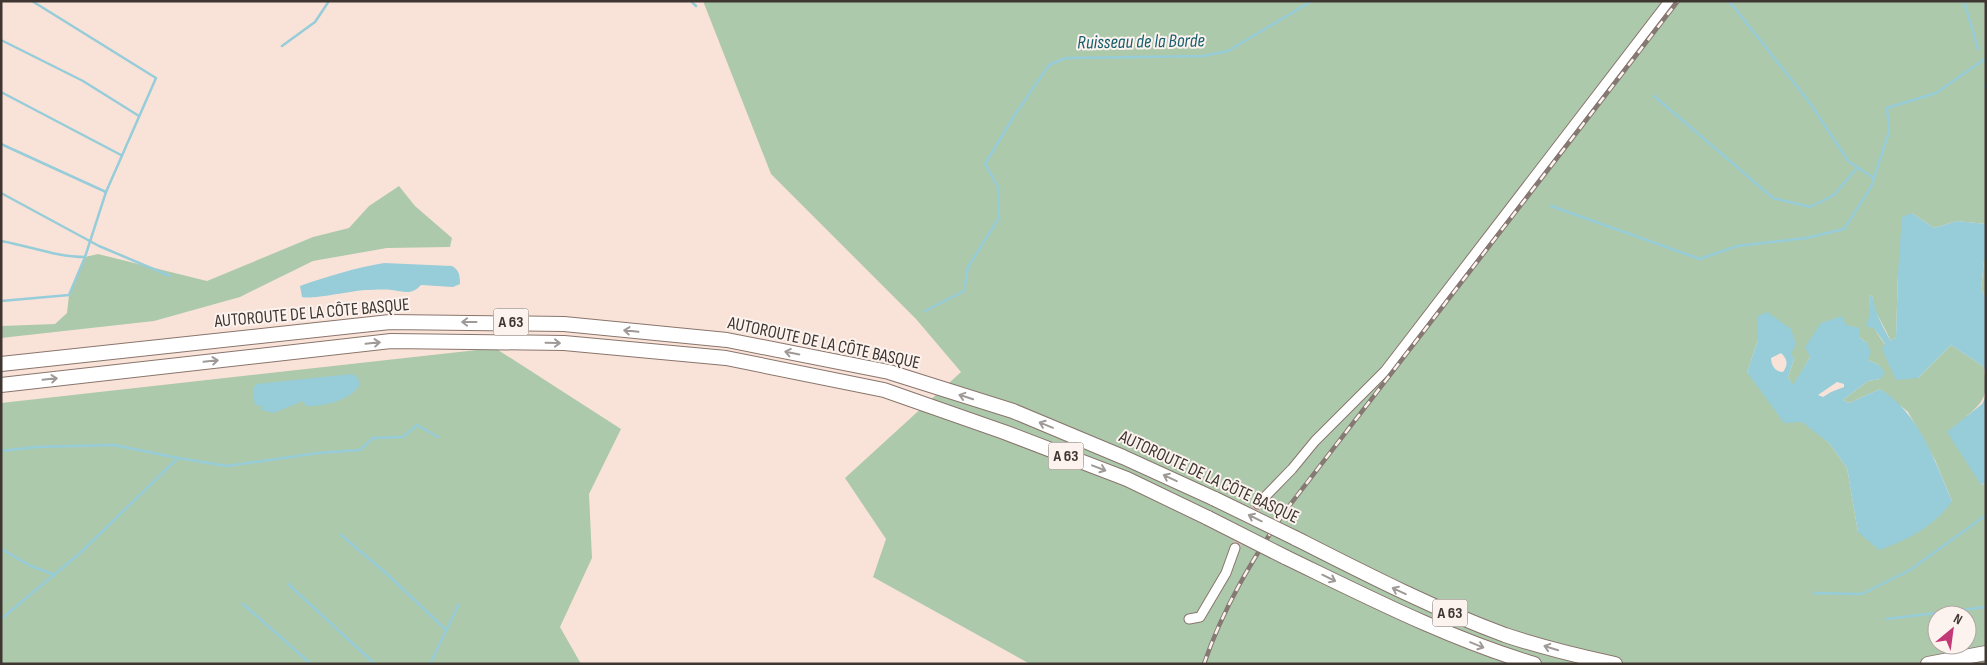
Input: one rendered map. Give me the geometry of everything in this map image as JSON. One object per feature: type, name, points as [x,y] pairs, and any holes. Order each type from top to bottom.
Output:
[{"type":"highway","name":"AUTOROUTE DE LA CÔTE BASQUE","points":[[1,364],[390,322],[564,324],[727,340],[888,372],[1012,411],[1123,457],[1215,499],[1400,592],[1448,613],[1507,635],[1571,654],[1615,664]]},
{"type":"highway","name":"AUTOROUTE DE LA CÔTE BASQUE","points":[[1,385],[391,341],[564,343],[736,360],[884,390],[1004,432],[1127,479],[1412,618],[1501,654],[1534,664]]},
{"type":"highway","points":[[1928,664],[1986,653]]},
{"type":"street","points":[[1258,504],[1385,371],[1670,1]]},
{"type":"street","points":[[1189,619],[1200,617],[1226,573],[1234,548]]},
{"type":"green space","points":[[703,1],[1986,1],[1986,224],[1957,221],[1934,228],[1912,213],[1898,273],[1896,337],[1891,341],[1874,308],[1872,295],[1869,296],[1870,312],[1878,334],[1894,354],[1918,378],[1951,345],[1984,367],[1984,395],[1979,405],[1967,416],[1982,485],[1986,482],[1986,664],[1030,664],[873,577],[886,539],[845,478],[961,372],[916,319],[771,174]],"holes":[[[1859,337],[1867,343],[1868,360],[1879,365],[1880,379],[1868,381],[1843,400],[1849,403],[1880,389],[1908,412],[1935,460],[1952,501],[1858,532],[1847,468],[1829,443],[1747,372],[1758,340],[1794,359],[1788,377],[1793,386],[1810,357]]]},
{"type":"green space","points":[[399,186],[415,206],[452,238],[450,247],[387,248],[313,261],[240,297],[154,321],[1,338],[1,326],[55,324],[67,313],[69,295],[85,257],[98,254],[207,281],[313,237],[349,228],[369,206]]},
{"type":"green space","points":[[1986,257],[1986,299],[1981,289]]},
{"type":"green space","points":[[495,348],[621,429],[589,494],[592,558],[560,627],[581,664],[1,664],[1,403]]},
{"type":"water","points":[[1912,213],[1934,228],[1957,221],[1986,224],[1986,257],[1981,289],[1986,299],[1986,377],[1984,367],[1951,345],[1918,378],[1896,380],[1882,349],[1885,344],[1874,328],[1867,327],[1866,325],[1870,315],[1869,296],[1872,295],[1879,319],[1891,341],[1896,337],[1902,217]]},
{"type":"water","points":[[384,263],[452,266],[459,273],[460,284],[453,287],[421,285],[408,292],[365,290],[302,297],[300,286],[363,267]]},
{"type":"water","points":[[1767,312],[1791,329],[1796,344],[1791,354],[1794,359],[1788,377],[1793,385],[1810,357],[1805,347],[1821,323],[1842,316],[1846,325],[1860,328],[1859,337],[1867,343],[1871,352],[1868,360],[1879,365],[1885,373],[1880,379],[1868,381],[1843,400],[1849,403],[1880,389],[1894,399],[1905,411],[1915,424],[1932,454],[1952,501],[1938,518],[1910,537],[1879,550],[1858,532],[1847,468],[1829,443],[1802,422],[1784,423],[1747,372],[1758,340],[1758,316]],"holes":[[[1781,353],[1786,362],[1783,372],[1776,369],[1771,361],[1771,358]],[[1837,382],[1844,384],[1844,387],[1823,397],[1818,395]]]},
{"type":"water","points":[[352,374],[357,377],[360,384],[356,390],[344,398],[328,404],[306,406],[303,401],[274,413],[261,410],[261,405],[255,406],[253,389],[256,384]]},
{"type":"water","points":[[1986,396],[1986,482],[1981,485],[1947,432],[1982,404]]},
{"type":"waterway","points":[[1,301],[69,295],[85,257],[106,192],[156,78],[32,1]]},
{"type":"waterway","points":[[282,46],[315,22],[329,1]]},
{"type":"waterway","points":[[691,1],[696,6]]},
{"type":"waterway","name":"Ruisseau de la Borde","points":[[925,311],[964,291],[968,267],[999,218],[998,187],[985,164],[1014,116],[1049,65],[1066,58],[1203,56],[1228,51],[1312,1]]},
{"type":"waterway","points":[[1729,1],[1810,103],[1849,162],[1874,178]]},
{"type":"waterway","points":[[1964,1],[1978,49]]},
{"type":"waterway","points":[[1,40],[83,81],[139,116]]},
{"type":"waterway","points":[[1551,206],[1700,259],[1737,246],[1806,238],[1844,229],[1871,187],[1889,132],[1887,108],[1936,93],[1986,58]]},
{"type":"waterway","points":[[1984,84],[1986,89]]},
{"type":"waterway","points":[[1,92],[121,155]]},
{"type":"waterway","points":[[1654,96],[1773,198],[1810,207],[1834,195],[1857,168]]},
{"type":"waterway","points":[[1,144],[106,192]]},
{"type":"waterway","points":[[1,193],[99,246],[170,276]]},
{"type":"waterway","points":[[1,241],[53,253],[85,257]]},
{"type":"waterway","points":[[1,451],[36,447],[114,445],[227,466],[318,453],[360,450],[373,438],[403,437],[417,425],[438,437]]},
{"type":"waterway","points":[[1,619],[79,554],[177,459]]},
{"type":"waterway","points":[[1814,593],[1862,594],[1910,570],[1986,515]]},
{"type":"waterway","points":[[341,535],[387,574],[446,630]]},
{"type":"waterway","points":[[1,549],[31,566],[55,575]]},
{"type":"waterway","points":[[288,584],[375,664]]},
{"type":"waterway","points":[[243,604],[311,664]]},
{"type":"waterway","points":[[430,664],[459,604]]},
{"type":"waterway","points":[[1886,619],[1986,607]]},
{"type":"tunnel","points":[[1235,548],[1258,504]]},
{"type":"railway","points":[[1204,664],[1220,623],[1240,584],[1286,510],[1678,1]]}]
